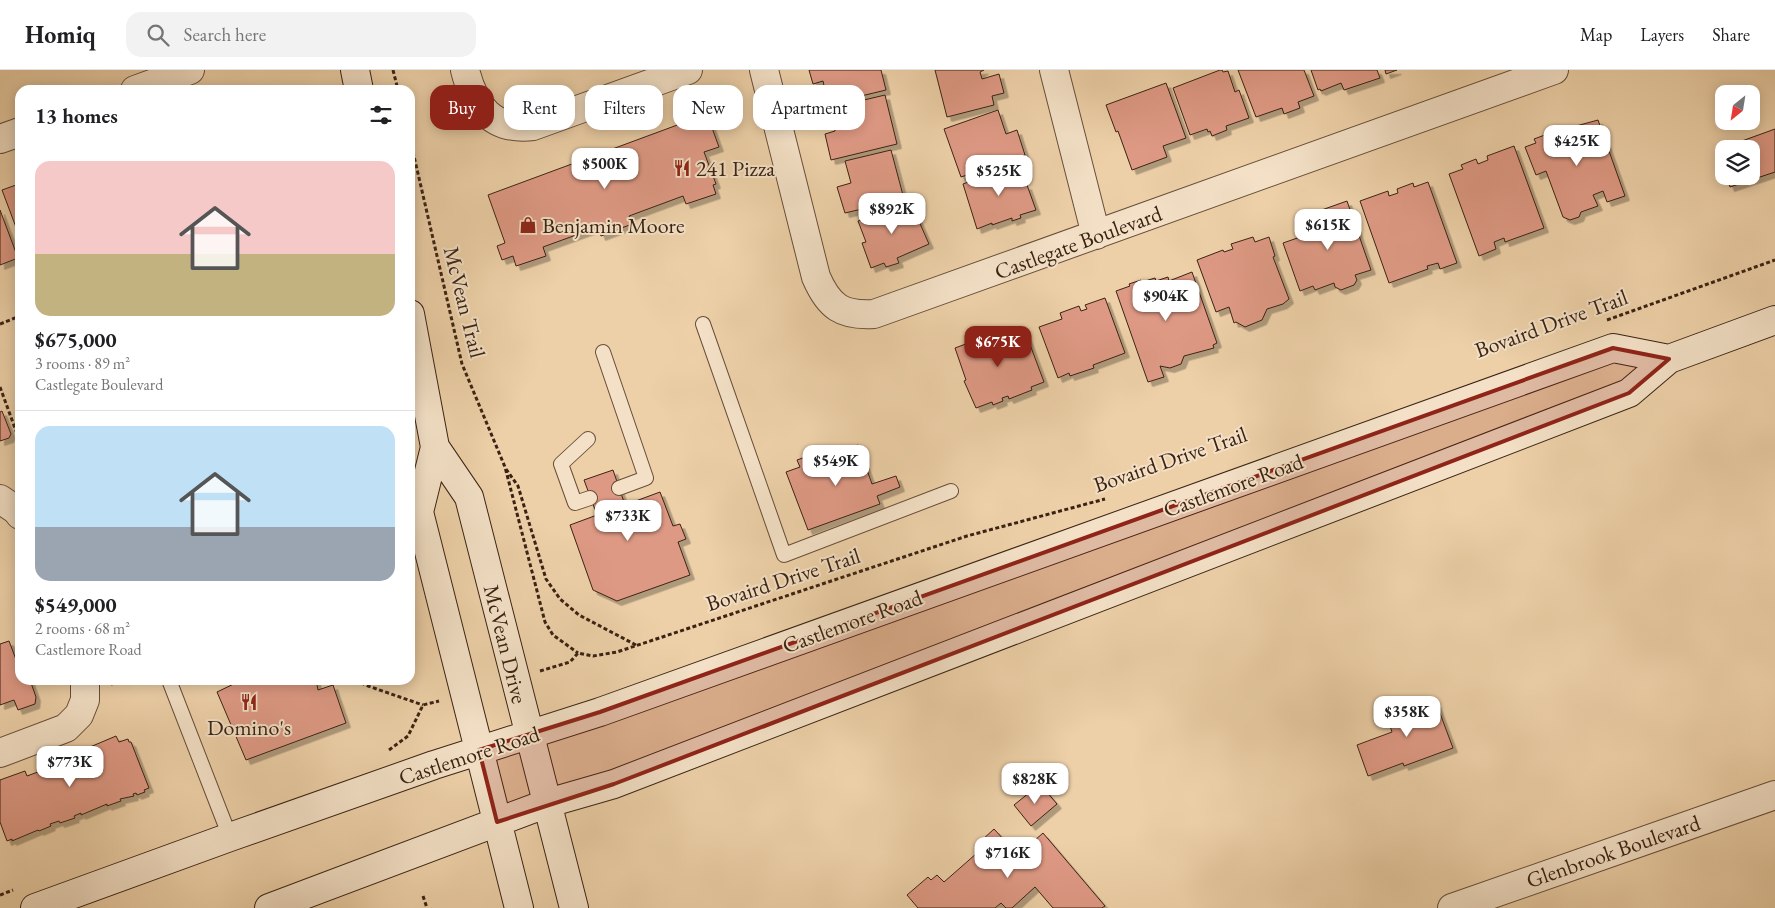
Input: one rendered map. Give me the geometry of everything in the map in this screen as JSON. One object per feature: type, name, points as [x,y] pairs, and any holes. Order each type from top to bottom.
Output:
[{"type":"main road","points":[[149,85],[190,70]]},
{"type":"main road","points":[[355,70],[358,85]]},
{"type":"main road","points":[[465,70],[474,98],[486,114],[503,124],[523,128],[688,70]]},
{"type":"main road","name":"Castlegate Boulevard","points":[[764,70],[816,277],[821,289],[831,302],[843,311],[858,315],[874,314],[1554,70]]},
{"type":"main road","points":[[1054,70],[1096,235]]},
{"type":"main road","points":[[0,139],[15,134]]},
{"type":"main road","points":[[270,908],[548,803],[614,784],[1629,394],[1669,359],[1775,320]]},
{"type":"main road","name":"McVean Drive","points":[[415,341],[435,447],[469,497],[574,908]]},
{"type":"main road","name":"Castlemore Road","points":[[35,908],[230,837],[479,750],[600,712],[1612,348],[1669,359]]},
{"type":"main road","name":"McVean Drive","points":[[435,447],[420,512],[519,908]]},
{"type":"main road","points":[[0,500],[15,509]]},
{"type":"main road","points":[[0,753],[66,728],[79,715],[85,700],[86,685]]},
{"type":"main road","name":"Glenbrook Boulevard","points":[[1452,908],[1775,795]]},
{"type":"lane","points":[[703,324],[784,556],[951,491]]},
{"type":"lane","points":[[603,352],[646,478],[619,488]]},
{"type":"lane","points":[[588,439],[561,464],[575,503],[590,498]]},
{"type":"lane","points":[[171,685],[230,837]]},
{"type":"path","points":[[393,70],[397,85]]},
{"type":"path","name":"McVean Trail","points":[[415,161],[462,364],[505,467],[545,622],[553,635],[578,653]]},
{"type":"path","name":"Bovaird Drive Trail","points":[[1606,320],[1775,260]]},
{"type":"path","points":[[0,324],[15,318]]},
{"type":"path","points":[[0,387],[15,428]]},
{"type":"path","name":"McVean Trail","points":[[505,467],[518,486],[546,579],[560,599],[579,615],[636,645]]},
{"type":"path","name":"Bovaird Drive Trail","points":[[578,653],[593,656],[617,652],[967,536],[1108,498]]},
{"type":"path","points":[[570,662],[578,653]]},
{"type":"path","points":[[366,685],[423,705]]},
{"type":"path","points":[[423,896],[427,908]]},
{"type":"highlighted area","points":[[1613,348],[1669,359],[1629,393],[614,784],[497,822],[479,750],[600,712]]},
{"type":"building","points":[[809,70],[881,70],[886,90],[865,95],[865,85],[824,85],[823,81],[813,84]]},
{"type":"building","points":[[935,70],[984,70],[980,72],[982,79],[999,74],[1004,93],[992,96],[994,105],[947,117]]},
{"type":"building","points":[[1220,70],[1223,72],[1228,71],[1235,92],[1239,90],[1249,118],[1226,126],[1227,130],[1212,136],[1207,129],[1190,135],[1173,88]]},
{"type":"building","points":[[1238,70],[1304,70],[1314,96],[1298,102],[1300,108],[1284,114],[1282,108],[1256,117]]},
{"type":"building","points":[[1311,70],[1377,70],[1380,78],[1344,90],[1341,83],[1321,91],[1320,89],[1318,90]]},
{"type":"building","points":[[1385,70],[1397,70],[1386,74]]},
{"type":"building","points":[[1166,83],[1186,138],[1163,146],[1167,157],[1132,170],[1106,105]]},
{"type":"building","points":[[885,95],[897,144],[831,160],[825,134],[835,130],[865,130],[865,100]]},
{"type":"building","points":[[998,110],[1006,134],[1017,130],[1025,155],[961,177],[944,129]]},
{"type":"building","points":[[1598,120],[1625,196],[1607,202],[1603,191],[1593,195],[1598,206],[1581,212],[1579,217],[1570,220],[1563,217],[1546,171],[1536,175],[1525,147],[1536,143],[1534,139],[1561,129],[1562,133],[1569,130],[1569,128]]},
{"type":"building","points":[[673,127],[673,130],[713,130],[719,147],[704,152],[716,184],[713,185],[716,194],[686,204],[683,196],[629,216],[632,224],[601,236],[598,227],[543,247],[546,256],[516,266],[513,256],[502,260],[497,246],[505,243],[488,195]]},
{"type":"building","points":[[1775,129],[1775,172],[1760,177],[1760,140],[1745,140]]},
{"type":"building","points":[[1514,146],[1544,228],[1505,242],[1504,238],[1494,242],[1496,249],[1479,256],[1449,174],[1463,169],[1461,165],[1476,159],[1478,164],[1488,160],[1487,156]]},
{"type":"building","points":[[891,150],[904,199],[845,213],[837,187],[851,183],[845,161]]},
{"type":"building","points":[[1015,164],[1023,186],[1027,185],[1036,210],[1020,215],[1021,218],[1012,221],[1012,218],[977,229],[963,184]]},
{"type":"building","points":[[1428,182],[1457,263],[1440,269],[1438,263],[1427,266],[1428,269],[1389,283],[1360,201],[1388,191],[1389,196],[1398,193],[1397,189],[1413,183],[1414,187]]},
{"type":"building","points":[[15,185],[15,225],[2,190]]},
{"type":"building","points":[[910,201],[929,244],[897,258],[899,263],[886,267],[884,263],[871,268],[862,243],[866,242],[858,221]]},
{"type":"building","points":[[1347,201],[1371,270],[1355,275],[1357,280],[1354,285],[1341,290],[1335,287],[1334,283],[1315,290],[1313,286],[1300,291],[1283,243],[1306,235],[1303,226],[1318,221],[1316,212]]},
{"type":"building","points":[[0,210],[15,250],[15,259],[0,265]]},
{"type":"building","points":[[1253,237],[1255,242],[1269,237],[1275,256],[1273,257],[1289,299],[1283,304],[1267,309],[1262,320],[1245,327],[1236,322],[1234,323],[1229,307],[1216,312],[1197,260],[1223,250],[1224,252],[1233,249],[1231,244]]},
{"type":"building","points":[[1192,272],[1217,343],[1213,345],[1214,348],[1184,356],[1181,364],[1170,368],[1160,366],[1164,377],[1148,382],[1116,291],[1141,280],[1142,282],[1155,278],[1156,281],[1168,277],[1169,281]]},
{"type":"building","points":[[1105,298],[1125,353],[1093,365],[1094,368],[1070,376],[1069,373],[1058,378],[1039,327],[1062,319],[1060,313],[1079,306],[1081,311],[1087,309],[1085,305]]},
{"type":"building","points":[[998,332],[1002,342],[1026,334],[1044,382],[1031,387],[1032,390],[1009,399],[1008,396],[1002,398],[1003,401],[993,405],[992,402],[976,408],[964,381],[966,380],[955,348]]},
{"type":"building","points":[[2,411],[11,434],[9,438],[0,441],[0,412]]},
{"type":"building","points":[[858,445],[872,484],[896,476],[900,487],[877,496],[880,504],[808,530],[786,472],[800,467],[797,460],[811,455],[813,461]]},
{"type":"building","points":[[613,470],[625,505],[660,492],[673,526],[680,524],[686,539],[678,542],[690,575],[617,601],[593,590],[570,525],[597,515],[584,480]]},
{"type":"building","points":[[9,641],[15,657],[15,685],[32,685],[36,697],[35,704],[18,710],[14,700],[0,705],[0,644]]},
{"type":"building","points":[[232,685],[317,685],[318,690],[333,685],[346,723],[246,760],[217,692]]},
{"type":"building","points":[[1412,697],[1422,704],[1435,700],[1453,748],[1404,766],[1403,763],[1368,776],[1357,745],[1392,732],[1387,717],[1402,712],[1404,700]]},
{"type":"building","points":[[116,736],[119,742],[128,739],[131,742],[149,788],[144,790],[145,792],[137,795],[136,793],[133,794],[134,796],[120,799],[121,801],[107,806],[107,804],[81,815],[81,813],[74,816],[75,818],[50,824],[51,826],[39,831],[7,841],[0,822],[0,780],[25,771],[27,776],[46,769],[44,764],[70,754],[73,759],[92,752],[90,747]]},
{"type":"building","points":[[1040,784],[1057,804],[1031,826],[1014,805]]},
{"type":"building","points":[[994,829],[1018,855],[1043,833],[1105,906],[1102,908],[1053,908],[1035,887],[1012,908],[1006,908],[1001,903],[995,908],[918,908],[907,895],[928,877],[931,880],[937,875],[944,882],[985,846],[981,841]]},
{"type":"place","name":"241 Pizza","points":[[682,168]]},
{"type":"place","name":"Benjamin Moore","points":[[528,225]]},
{"type":"place","name":"Domino's","points":[[249,702]]}]
